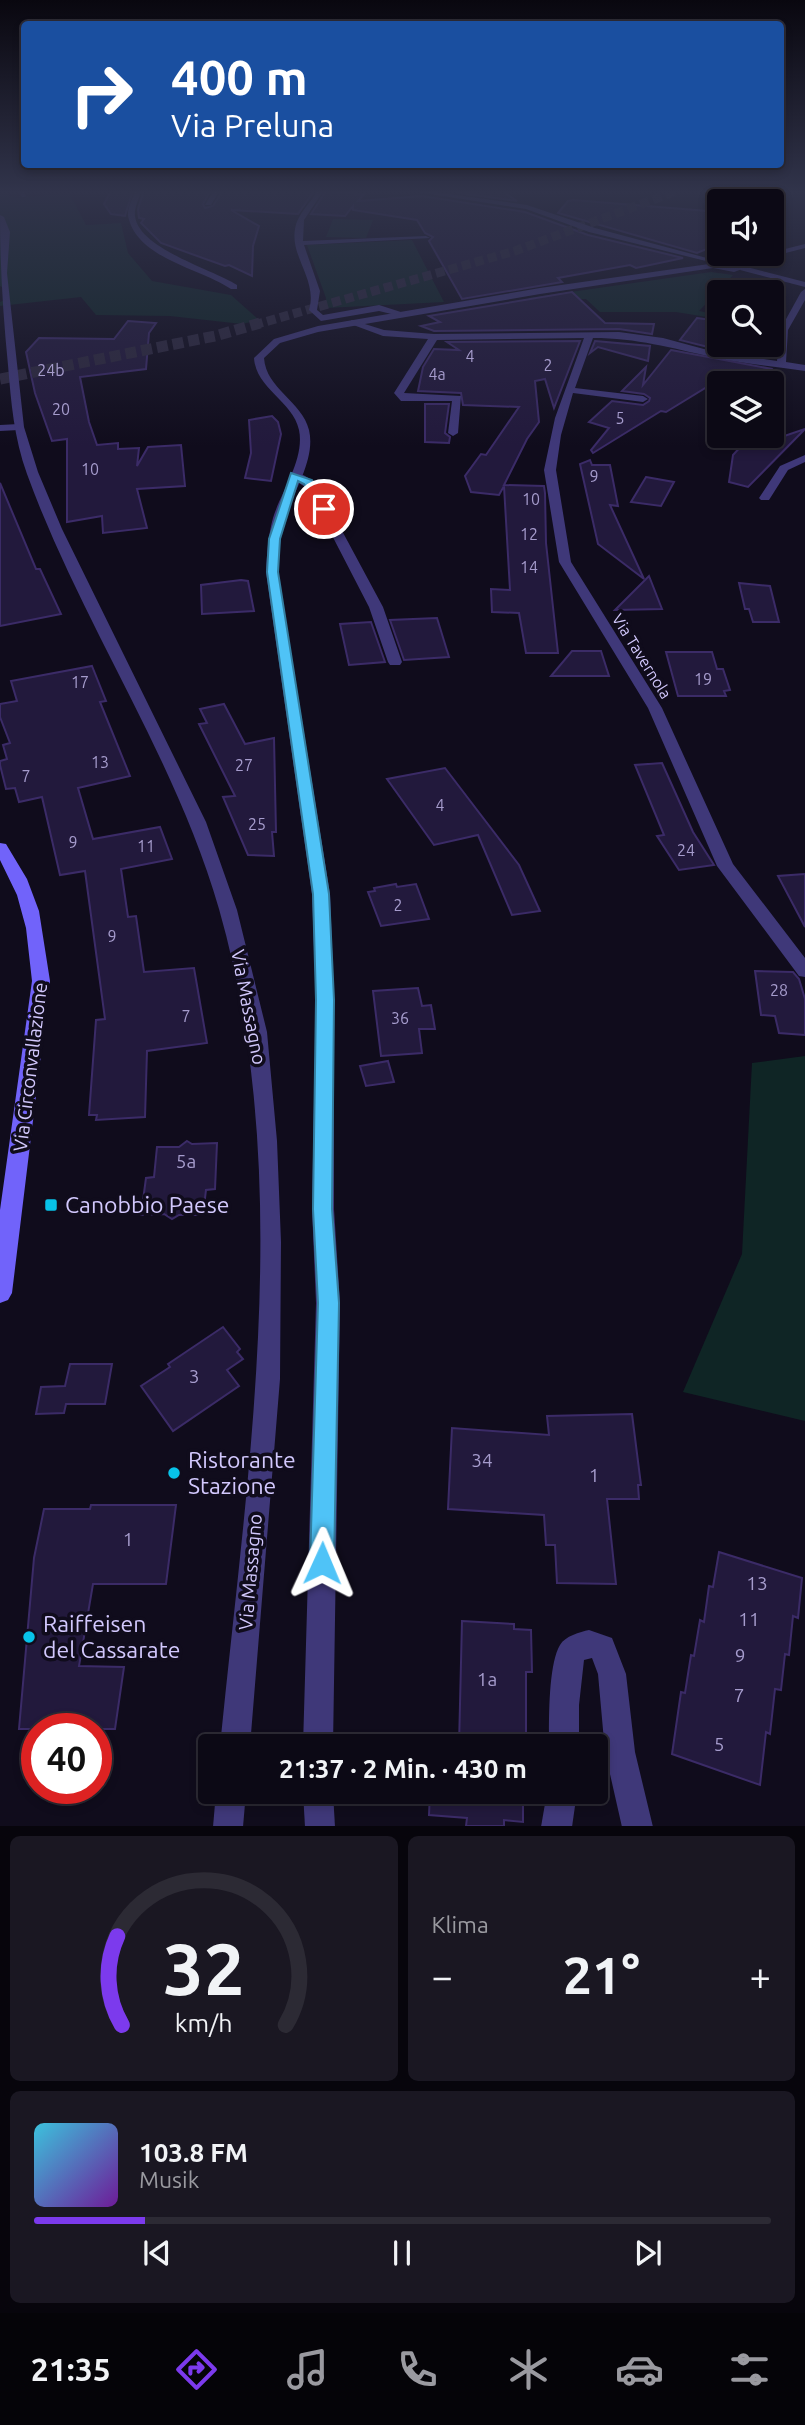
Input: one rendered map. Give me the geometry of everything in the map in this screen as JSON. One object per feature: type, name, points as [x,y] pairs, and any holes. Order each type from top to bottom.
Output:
[{"type":"main road","name":"Via Circonvallazione","points":[[0,848],[18,875],[32,911],[37,929],[41,981],[0,1293]]},
{"type":"street","name":"Via Massagno","points":[[4,275],[10,352],[14,367],[9,427],[198,822],[229,910],[257,1032],[267,1141],[270,1242],[268,1379],[236,1734]]},
{"type":"street","points":[[213,275],[234,287]]},
{"type":"street","points":[[310,275],[318,298],[313,310],[321,318],[374,309],[390,310],[401,315]]},
{"type":"street","points":[[318,1734],[328,1303],[323,1209],[325,1000],[322,921],[308,800],[272,572],[274,539],[305,439],[304,430],[296,414],[261,372],[259,358],[268,348],[289,337],[352,323],[641,275]]},
{"type":"street","points":[[774,275],[805,285]]},
{"type":"street","points":[[781,364],[785,330],[805,292]]},
{"type":"street","points":[[352,323],[383,333],[434,337],[643,337],[714,355],[805,368]]},
{"type":"street","name":"Via Tavernola","points":[[590,335],[553,435],[550,473],[564,541],[565,562],[654,708],[725,866],[805,971]]},
{"type":"street","points":[[434,337],[399,393],[401,398],[457,398],[453,433]]},
{"type":"street","points":[[570,390],[643,399]]},
{"type":"street","points":[[765,498],[784,468],[805,458]]},
{"type":"street","points":[[294,475],[308,482],[319,500],[376,607],[395,662]]},
{"type":"street","points":[[564,1734],[564,1705],[571,1653],[580,1645],[592,1643],[602,1648],[611,1667],[620,1752],[638,1826]]},
{"type":"street","points":[[228,1826],[230,1804]]},
{"type":"street","points":[[319,1804],[320,1826]]},
{"type":"street","points":[[556,1826],[560,1804]]},
{"type":"green space","points":[[0,275],[147,275],[152,281],[231,295],[259,320],[242,324],[170,316],[96,315],[81,297],[0,306],[0,302],[7,299],[7,290],[0,286]]},
{"type":"green space","points":[[318,275],[430,275],[444,302],[326,308],[326,298]]},
{"type":"green space","points":[[688,275],[733,275],[728,280],[707,280],[707,303],[699,311],[707,313],[707,317],[676,312],[600,312],[586,299],[532,301],[528,298]]},
{"type":"green space","points":[[805,1056],[805,1421],[683,1392],[742,1254],[752,1063]]},
{"type":"building","points":[[448,275],[573,275],[558,278],[562,282],[462,299]]},
{"type":"building","points":[[572,292],[605,323],[654,324],[652,334],[619,329],[434,331],[421,326],[440,322],[429,316]]},
{"type":"building","points":[[697,318],[707,319],[707,347],[680,340]]},
{"type":"building","points":[[128,321],[156,323],[149,333],[146,369],[80,377],[89,422],[97,445],[118,443],[118,449],[139,448],[137,466],[148,447],[181,445],[185,486],[137,489],[147,528],[103,533],[102,516],[67,522],[67,439],[52,441],[35,393],[26,352],[39,338],[114,339]]},
{"type":"building","points":[[580,341],[554,408],[545,379],[535,381],[539,422],[527,439],[504,485],[544,486],[545,493],[546,543],[558,653],[526,653],[519,613],[492,612],[491,589],[510,590],[504,486],[499,495],[471,492],[465,476],[481,454],[486,455],[519,407],[463,405],[461,393],[418,391],[423,367],[434,349],[459,350],[447,342]]},
{"type":"building","points":[[595,341],[650,346],[648,361],[598,347],[590,353]]},
{"type":"building","points":[[671,350],[774,371],[707,371],[707,387],[666,412],[661,411],[593,453],[591,450],[609,428],[589,422],[612,401],[643,405],[649,401],[650,398],[644,394],[622,391],[646,367],[643,385]]},
{"type":"building","points":[[425,404],[449,404],[445,433],[450,437],[449,443],[425,442]]},
{"type":"building","points":[[272,416],[278,422],[281,434],[271,481],[245,478],[251,453],[249,420]]},
{"type":"building","points":[[805,429],[748,487],[729,482],[733,455],[739,448],[784,448],[784,436]]},
{"type":"building","points":[[590,460],[592,465],[610,465],[618,506],[610,505],[644,579],[598,544],[580,464]]},
{"type":"building","points":[[646,477],[674,482],[661,506],[631,502]]},
{"type":"building","points":[[0,483],[36,569],[40,569],[61,614],[0,626]]},
{"type":"building","points":[[649,576],[662,609],[615,610]]},
{"type":"building","points":[[248,581],[254,611],[202,614],[201,585]]},
{"type":"building","points":[[739,583],[770,586],[779,622],[753,622],[749,609],[745,609]]},
{"type":"building","points":[[437,618],[449,657],[404,660],[390,620]]},
{"type":"building","points":[[371,622],[385,662],[349,665],[340,624]]},
{"type":"building","points":[[572,651],[601,651],[609,676],[551,676]]},
{"type":"building","points":[[666,652],[712,652],[717,669],[723,669],[730,690],[724,691],[726,696],[678,696]]},
{"type":"building","points":[[92,666],[106,701],[100,702],[130,776],[78,788],[93,839],[160,827],[172,859],[121,869],[128,917],[136,916],[144,972],[194,968],[207,1043],[147,1051],[145,1117],[96,1120],[97,1115],[89,1115],[96,1020],[105,1019],[85,871],[60,875],[42,797],[19,802],[15,788],[6,789],[0,765],[0,761],[7,759],[3,745],[10,743],[0,717],[0,704],[17,701],[11,681]]},
{"type":"building","points":[[224,704],[245,744],[274,738],[274,856],[248,855],[223,797],[235,796],[199,724],[207,723],[200,709]]},
{"type":"building","points":[[662,763],[693,832],[714,865],[679,870],[657,836],[664,835],[635,765]]},
{"type":"building","points":[[445,768],[519,865],[540,911],[512,915],[478,835],[434,845],[387,779]]},
{"type":"building","points":[[805,874],[805,927],[778,876]]},
{"type":"building","points":[[396,884],[397,887],[416,884],[429,919],[381,926],[368,892],[375,891],[374,888]]},
{"type":"building","points":[[755,971],[793,972],[799,979],[805,999],[805,1035],[779,1033],[775,1016],[761,1015]]},
{"type":"building","points":[[418,988],[422,1006],[431,1005],[435,1029],[419,1029],[422,1053],[381,1056],[373,991]]},
{"type":"building","points":[[388,1061],[394,1082],[366,1086],[360,1066]]},
{"type":"building","points":[[187,1141],[192,1144],[217,1143],[215,1189],[206,1190],[203,1215],[179,1215],[172,1219],[164,1214],[141,1215],[146,1178],[154,1177],[157,1147],[179,1147]]},
{"type":"building","points":[[223,1327],[240,1349],[237,1352],[243,1359],[227,1370],[239,1386],[173,1431],[141,1386]]},
{"type":"building","points":[[70,1364],[112,1364],[105,1404],[66,1404],[64,1413],[36,1414],[41,1387],[65,1386]]},
{"type":"building","points":[[632,1414],[641,1485],[638,1485],[639,1499],[607,1499],[616,1584],[557,1583],[555,1545],[546,1545],[544,1515],[448,1509],[452,1428],[549,1435],[547,1416]]},
{"type":"building","points":[[91,1505],[176,1505],[166,1584],[93,1584],[79,1666],[124,1667],[115,1729],[112,1729],[112,1713],[21,1713],[19,1729],[34,1558],[44,1509],[90,1509]]},
{"type":"building","points":[[719,1552],[802,1578],[798,1618],[793,1616],[789,1655],[785,1654],[781,1690],[775,1689],[770,1734],[766,1732],[760,1785],[672,1754],[681,1692],[685,1693],[691,1655],[694,1656],[700,1620],[704,1622],[709,1586],[713,1587]]},
{"type":"building","points":[[462,1621],[514,1624],[514,1629],[531,1630],[532,1672],[526,1672],[526,1734],[459,1734]]},
{"type":"building","points":[[429,1804],[523,1804],[523,1822],[504,1820],[504,1826],[466,1826],[467,1818],[429,1815]]},
{"type":"tunnel","points":[[254,325],[430,275]]},
{"type":"tunnel","points":[[0,379],[215,336],[260,323]]},
{"type":"place","name":"Canobbio Paese","points":[[51,1205]]},
{"type":"place","name":"Ristorante Stazione","points":[[174,1473]]},
{"type":"place","name":"Raiffeisen del Cassarate","points":[[29,1637]]},
{"type":"route","points":[[322,1563],[328,1303],[323,1209],[325,1000],[321,894],[272,572],[274,539],[294,475],[308,482],[324,509]]}]
